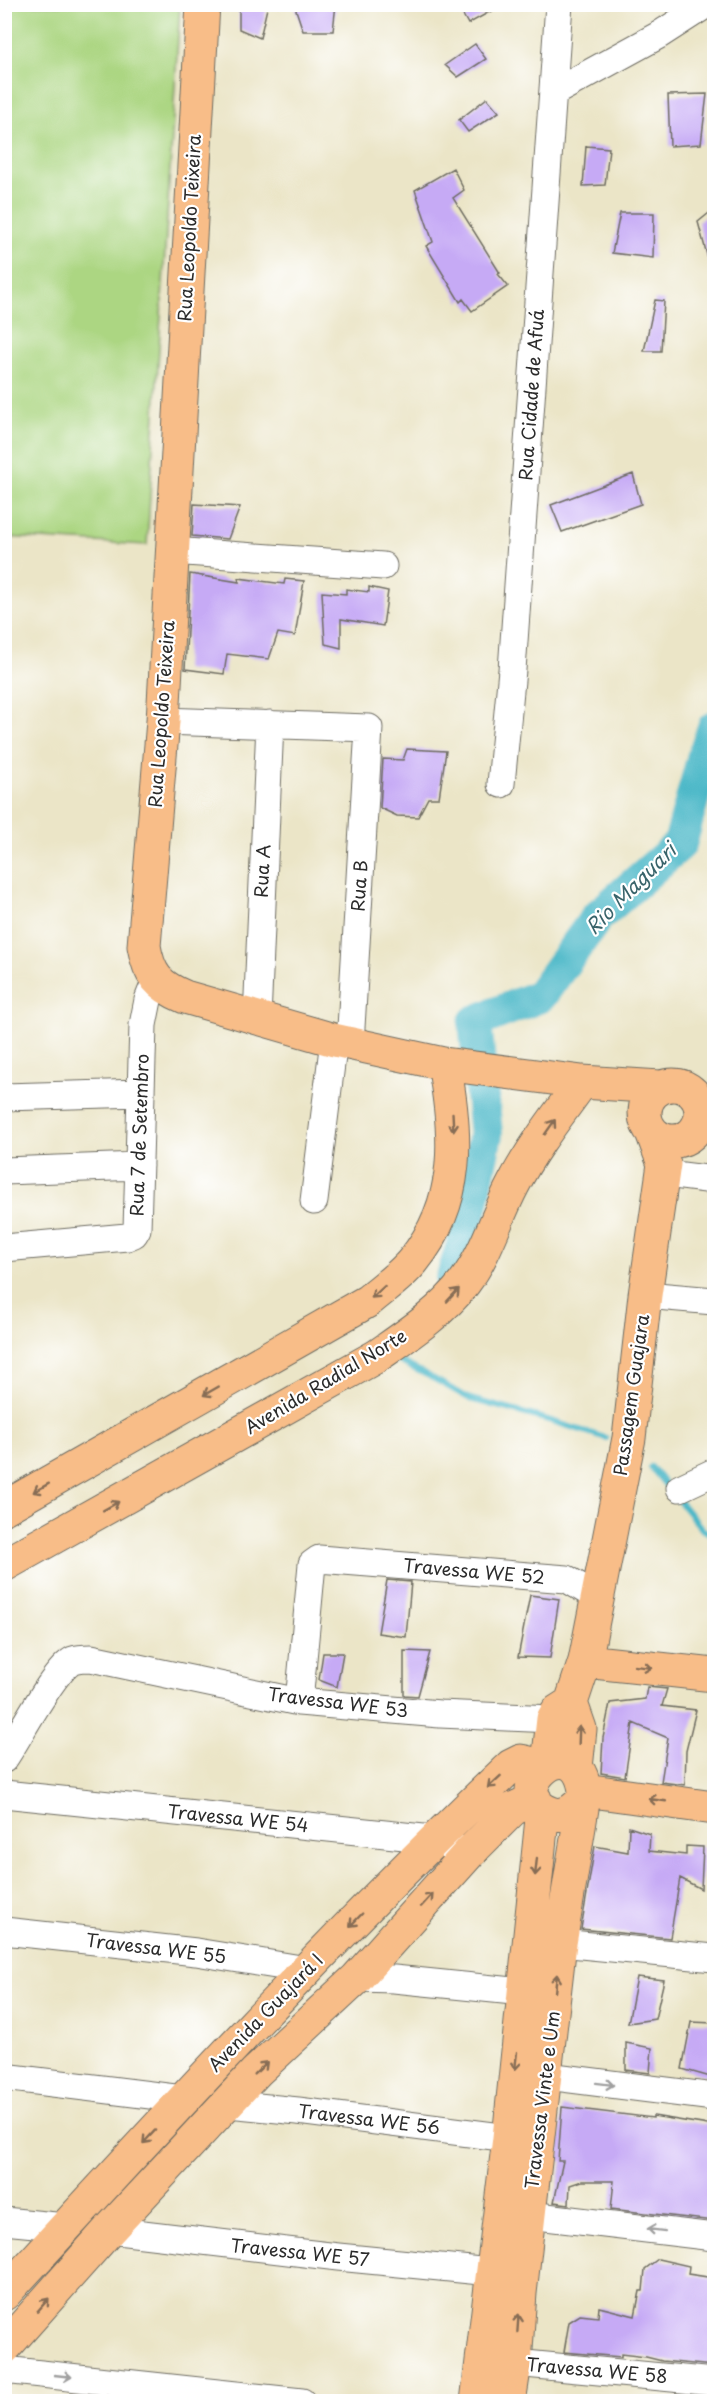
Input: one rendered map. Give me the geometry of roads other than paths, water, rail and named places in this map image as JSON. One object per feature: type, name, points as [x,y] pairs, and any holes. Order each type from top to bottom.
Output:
[{"type":"main road","name":"Rua Leopoldo Teixeira","points":[[156,980],[147,964],[144,946],[163,721],[203,4]]},
{"type":"main road","points":[[156,980],[170,991],[185,997],[342,1042],[452,1064],[582,1082],[687,1089],[698,1101],[700,1118],[692,1133],[685,1138],[667,1140],[582,1082]]},
{"type":"main road","points":[[4,1508],[368,1301],[412,1262],[433,1230],[449,1188],[454,1151],[452,1064]]},
{"type":"main road","name":"Avenida Radial Norte","points":[[4,1565],[377,1356],[409,1334],[446,1303],[463,1284],[480,1259],[504,1202],[522,1167],[582,1082]]},
{"type":"main road","points":[[649,1126],[645,1105],[654,1092],[687,1089]]},
{"type":"main road","name":"Passagem Guajara","points":[[649,1126],[664,1164],[668,1184]]},
{"type":"main road","name":"Passagem Guajara","points":[[562,1711],[585,1660],[629,1438],[645,1295],[668,1184],[685,1138]]},
{"type":"main road","points":[[585,1660],[714,1676]]},
{"type":"main road","points":[[539,1804],[553,1814],[565,1814],[575,1809],[567,1778],[580,1728],[562,1711]]},
{"type":"main road","name":"Avenida Guajará I","points":[[4,2294],[183,2099],[433,1839],[511,1766],[521,1761],[567,1778]]},
{"type":"main road","name":"Travessa Vinte e Um","points":[[477,2402],[508,2138],[528,1939],[539,1804],[532,1787],[536,1775],[567,1778],[560,1943],[509,2402]]},
{"type":"main road","points":[[567,1778],[714,1808]]},
{"type":"main road","name":"Avenida Guajará I","points":[[4,2348],[109,2230],[256,2072],[357,1978],[469,1854],[513,1809],[539,1804]]},
{"type":"street","name":"Rua Cidade de Afuá","points":[[501,784],[513,658],[559,4]]},
{"type":"street","points":[[553,93],[659,35],[707,4]]},
{"type":"street","points":[[172,551],[383,566]]},
{"type":"street","points":[[163,721],[270,724]]},
{"type":"street","name":"Rua B","points":[[270,724],[369,728],[342,1042],[314,1201]]},
{"type":"street","name":"Rua A","points":[[256,1018],[270,724]]},
{"type":"street","name":"Rua 7 de Setembro","points":[[4,1248],[127,1237],[134,1234],[137,1229],[143,1024],[148,1000],[156,980]]},
{"type":"street","points":[[4,1097],[141,1093]]},
{"type":"street","points":[[4,1171],[140,1166]]},
{"type":"street","points":[[668,1184],[714,1180]]},
{"type":"street","points":[[645,1295],[714,1301]]},
{"type":"street","points":[[680,1488],[714,1472]]},
{"type":"street","name":"Travessa WE 52","points":[[299,1702],[312,1564],[319,1559],[567,1579],[597,1597]]},
{"type":"street","name":"Travessa WE 53","points":[[4,1760],[60,1672],[72,1661],[91,1658],[299,1702],[440,1713],[562,1711]]},
{"type":"street","name":"Travessa WE 54","points":[[4,1794],[433,1839],[469,1854]]},
{"type":"street","name":"Travessa WE 55","points":[[4,1931],[196,1952],[307,1970]]},
{"type":"street","points":[[528,1939],[714,1958]]},
{"type":"street","points":[[357,1978],[406,1980],[523,1992]]},
{"type":"street","points":[[547,2076],[714,2097]]},
{"type":"street","points":[[4,2077],[183,2099]]},
{"type":"street","name":"Travessa WE 56","points":[[228,2104],[298,2110],[508,2138]]},
{"type":"street","points":[[529,2215],[714,2237]]},
{"type":"street","points":[[4,2221],[66,2227]]},
{"type":"street","name":"Travessa WE 57","points":[[109,2230],[338,2257],[491,2272]]},
{"type":"street","name":"Travessa WE 58","points":[[515,2363],[714,2382]]},
{"type":"street","points":[[4,2370],[302,2402]]},
{"type":"waterway","name":"Rio Maguari","points":[[452,1280],[463,1245],[486,1134],[475,1022],[540,996],[597,917],[680,844],[714,728]]},
{"type":"waterway","points":[[393,1358],[470,1399],[606,1438]]},
{"type":"waterway","points":[[651,1467],[703,1530],[714,1535]]}]
